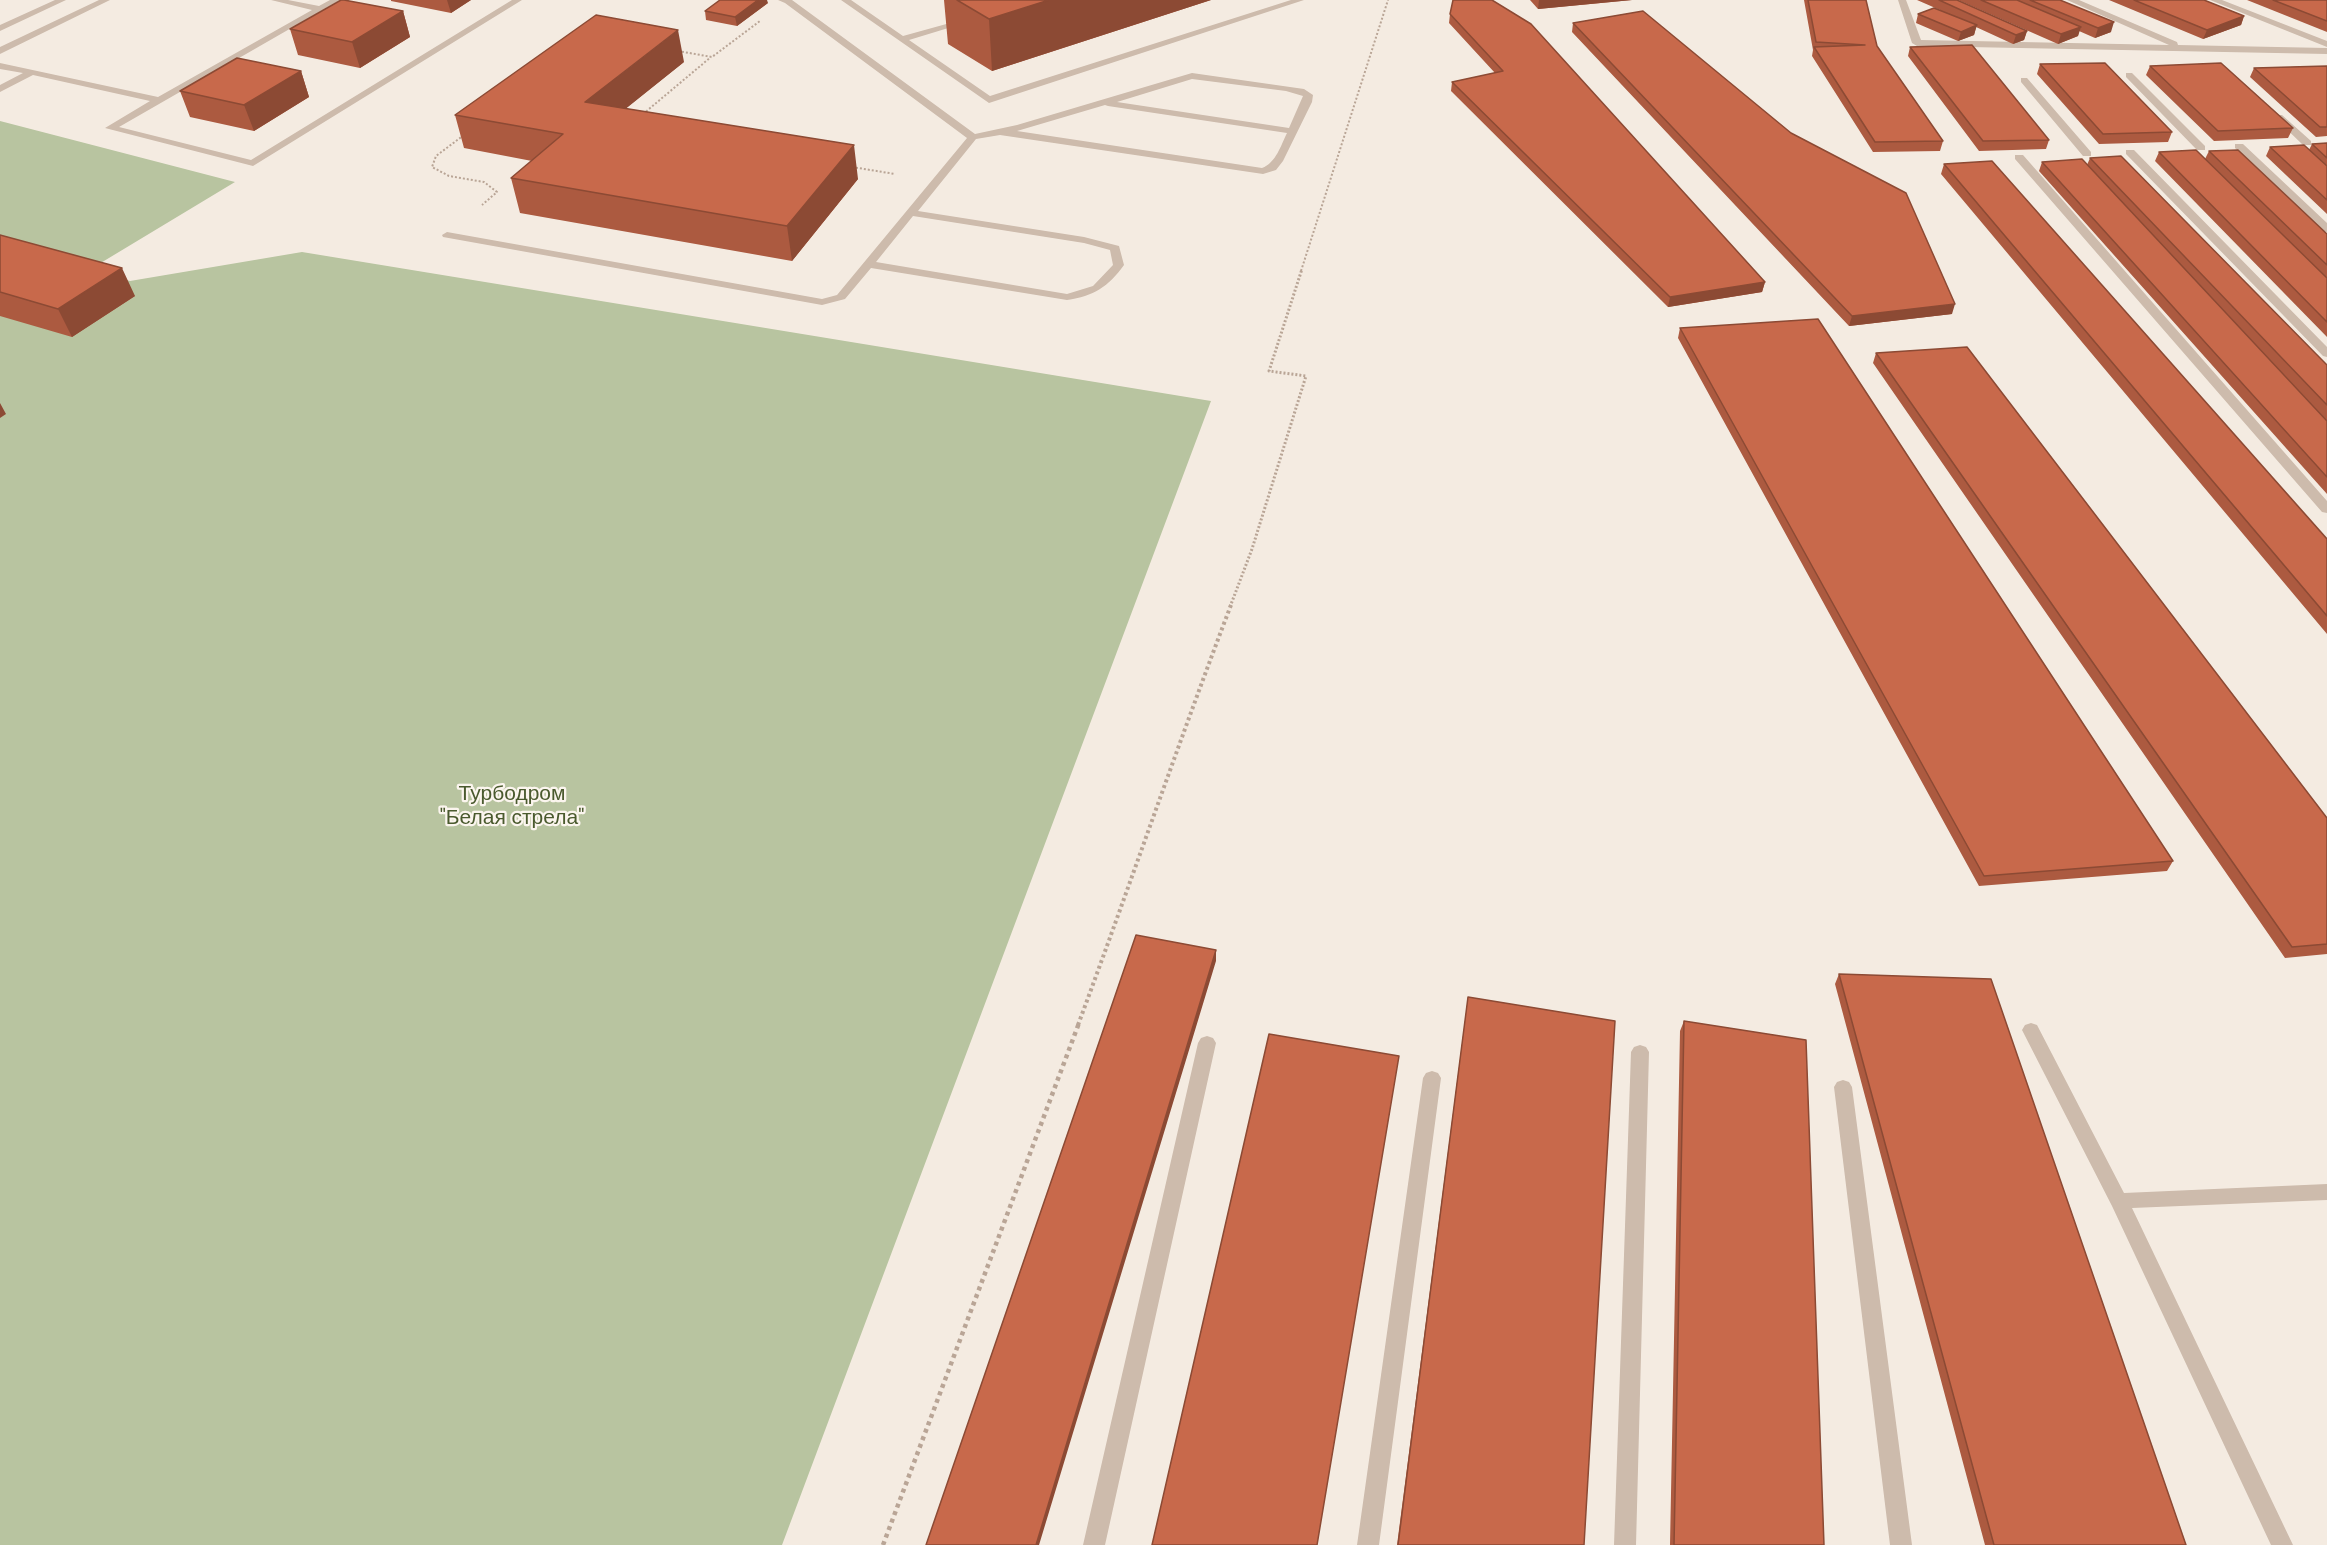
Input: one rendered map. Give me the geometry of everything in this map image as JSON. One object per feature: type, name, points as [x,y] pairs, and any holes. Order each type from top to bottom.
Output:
[{"type":"street","points":[[0,28],[62,0]]},
{"type":"street","points":[[0,51],[106,0]]},
{"type":"street","points":[[275,0],[320,9]]},
{"type":"street","points":[[336,0],[110,128],[253,163],[518,0]]},
{"type":"street","points":[[845,0],[989,100],[1300,0]]},
{"type":"street","points":[[1902,0],[1917,43],[2327,51]]},
{"type":"street","points":[[2071,0],[2182,47]]},
{"type":"street","points":[[2214,0],[2327,44]]},
{"type":"street","points":[[785,1],[973,137]]},
{"type":"street","points":[[903,39],[977,16]]},
{"type":"street","points":[[2033,36],[2054,45]]},
{"type":"street","points":[[0,66],[159,100]]},
{"type":"street","points":[[0,89],[32,72]]},
{"type":"street","points":[[2129,75],[2201,148]]},
{"type":"street","points":[[447,235],[822,302],[841,297],[973,137],[1001,132],[1192,76],[1286,88],[1308,95],[1307,102],[1278,161],[1272,168],[1263,171],[1001,132]]},
{"type":"street","points":[[2024,80],[2087,154]]},
{"type":"street","points":[[1102,102],[1292,131]]},
{"type":"street","points":[[2275,113],[2307,143]]},
{"type":"street","points":[[2239,146],[2327,229]]},
{"type":"street","points":[[2130,152],[2327,354]]},
{"type":"street","points":[[2019,157],[2327,509]]},
{"type":"street","points":[[869,264],[1067,297],[1088,294],[1102,287],[1119,265],[1115,248],[1095,242],[911,213]]},
{"type":"street","points":[[2031,1030],[2119,1201],[2282,1545]]},
{"type":"street","points":[[1094,1545],[1207,1042]]},
{"type":"street","points":[[1625,1545],[1640,1052]]},
{"type":"street","points":[[1368,1545],[1432,1078]]},
{"type":"street","points":[[1843,1087],[1901,1545]]},
{"type":"street","points":[[2119,1201],[2327,1192]]},
{"type":"path","points":[[883,1545],[1141,857],[1193,704],[1252,549],[1306,376],[1269,372],[1388,0]]},
{"type":"path","points":[[642,115],[785,1]]},
{"type":"path","points":[[678,51],[712,57]]},
{"type":"path","points":[[447,235],[497,192],[484,182],[449,176],[432,167],[436,156],[464,135]]},
{"type":"path","points":[[844,166],[937,181]]},
{"type":"green space","points":[[0,121],[235,182],[99,264],[0,236]]},
{"type":"green space","name":"Турбодром \"Белая стрела\"","points":[[0,244],[130,281],[302,252],[1211,401],[782,1545],[0,1545]]},
{"type":"building","points":[[341,0],[403,11],[352,42],[290,29]]},
{"type":"building","points":[[720,0],[758,0],[735,17],[705,11]]},
{"type":"building","points":[[957,0],[1049,0],[989,19]]},
{"type":"building","points":[[1453,0],[1492,0],[1531,24],[1765,282],[1670,297],[1452,82],[1503,71],[1450,14]]},
{"type":"building","points":[[1808,0],[1866,0],[1877,46],[1943,141],[1875,142],[1814,47],[1865,45],[1816,42]]},
{"type":"building","points":[[1939,0],[1957,0],[2027,31],[2016,35]]},
{"type":"building","points":[[1981,0],[2017,0],[2081,27],[2061,34]]},
{"type":"building","points":[[2030,0],[2060,0],[2114,22],[2098,28]]},
{"type":"building","points":[[2134,0],[2204,0],[2244,16],[2207,30]]},
{"type":"building","points":[[2273,0],[2327,0],[2327,21]]},
{"type":"building","points":[[1934,8],[1977,25],[1961,32],[1918,14]]},
{"type":"building","points":[[1643,11],[1791,133],[1906,193],[1955,304],[1852,316],[1573,23]]},
{"type":"building","points":[[596,15],[678,30],[585,102],[854,145],[787,226],[511,178],[563,134],[455,115]]},
{"type":"building","points":[[1972,45],[2049,140],[1983,141],[1910,47]]},
{"type":"building","points":[[237,58],[301,71],[244,105],[180,91]]},
{"type":"building","points":[[2105,63],[2172,132],[2103,134],[2040,64]]},
{"type":"building","points":[[2221,63],[2293,128],[2218,131],[2150,66]]},
{"type":"building","points":[[2327,66],[2327,127],[2320,127],[2254,68]]},
{"type":"building","points":[[2327,143],[2327,158],[2312,144]]},
{"type":"building","points":[[2304,145],[2327,166],[2327,200],[2270,147]]},
{"type":"building","points":[[2196,150],[2327,278],[2327,322],[2159,152]]},
{"type":"building","points":[[2238,150],[2327,234],[2327,265],[2209,151]]},
{"type":"building","points":[[2121,156],[2327,365],[2327,405],[2090,158]]},
{"type":"building","points":[[2082,159],[2327,421],[2327,477],[2042,162]]},
{"type":"building","points":[[1992,161],[2327,539],[2327,616],[1944,164]]},
{"type":"building","points":[[0,235],[122,268],[58,309],[0,292]]},
{"type":"building","points":[[1818,319],[2173,861],[1984,876],[1680,328]]},
{"type":"building","points":[[1967,347],[2327,818],[2327,944],[2292,947],[1876,353]]},
{"type":"building","points":[[1136,935],[1216,950],[1036,1545],[926,1545]]},
{"type":"building","points":[[1839,974],[1991,979],[2186,1545],[1994,1545]]},
{"type":"building","points":[[1468,997],[1615,1021],[1584,1545],[1398,1545]]},
{"type":"building","points":[[1684,1021],[1806,1040],[1824,1545],[1674,1545]]},
{"type":"building","points":[[1269,1034],[1399,1056],[1317,1545],[1152,1545]]}]
